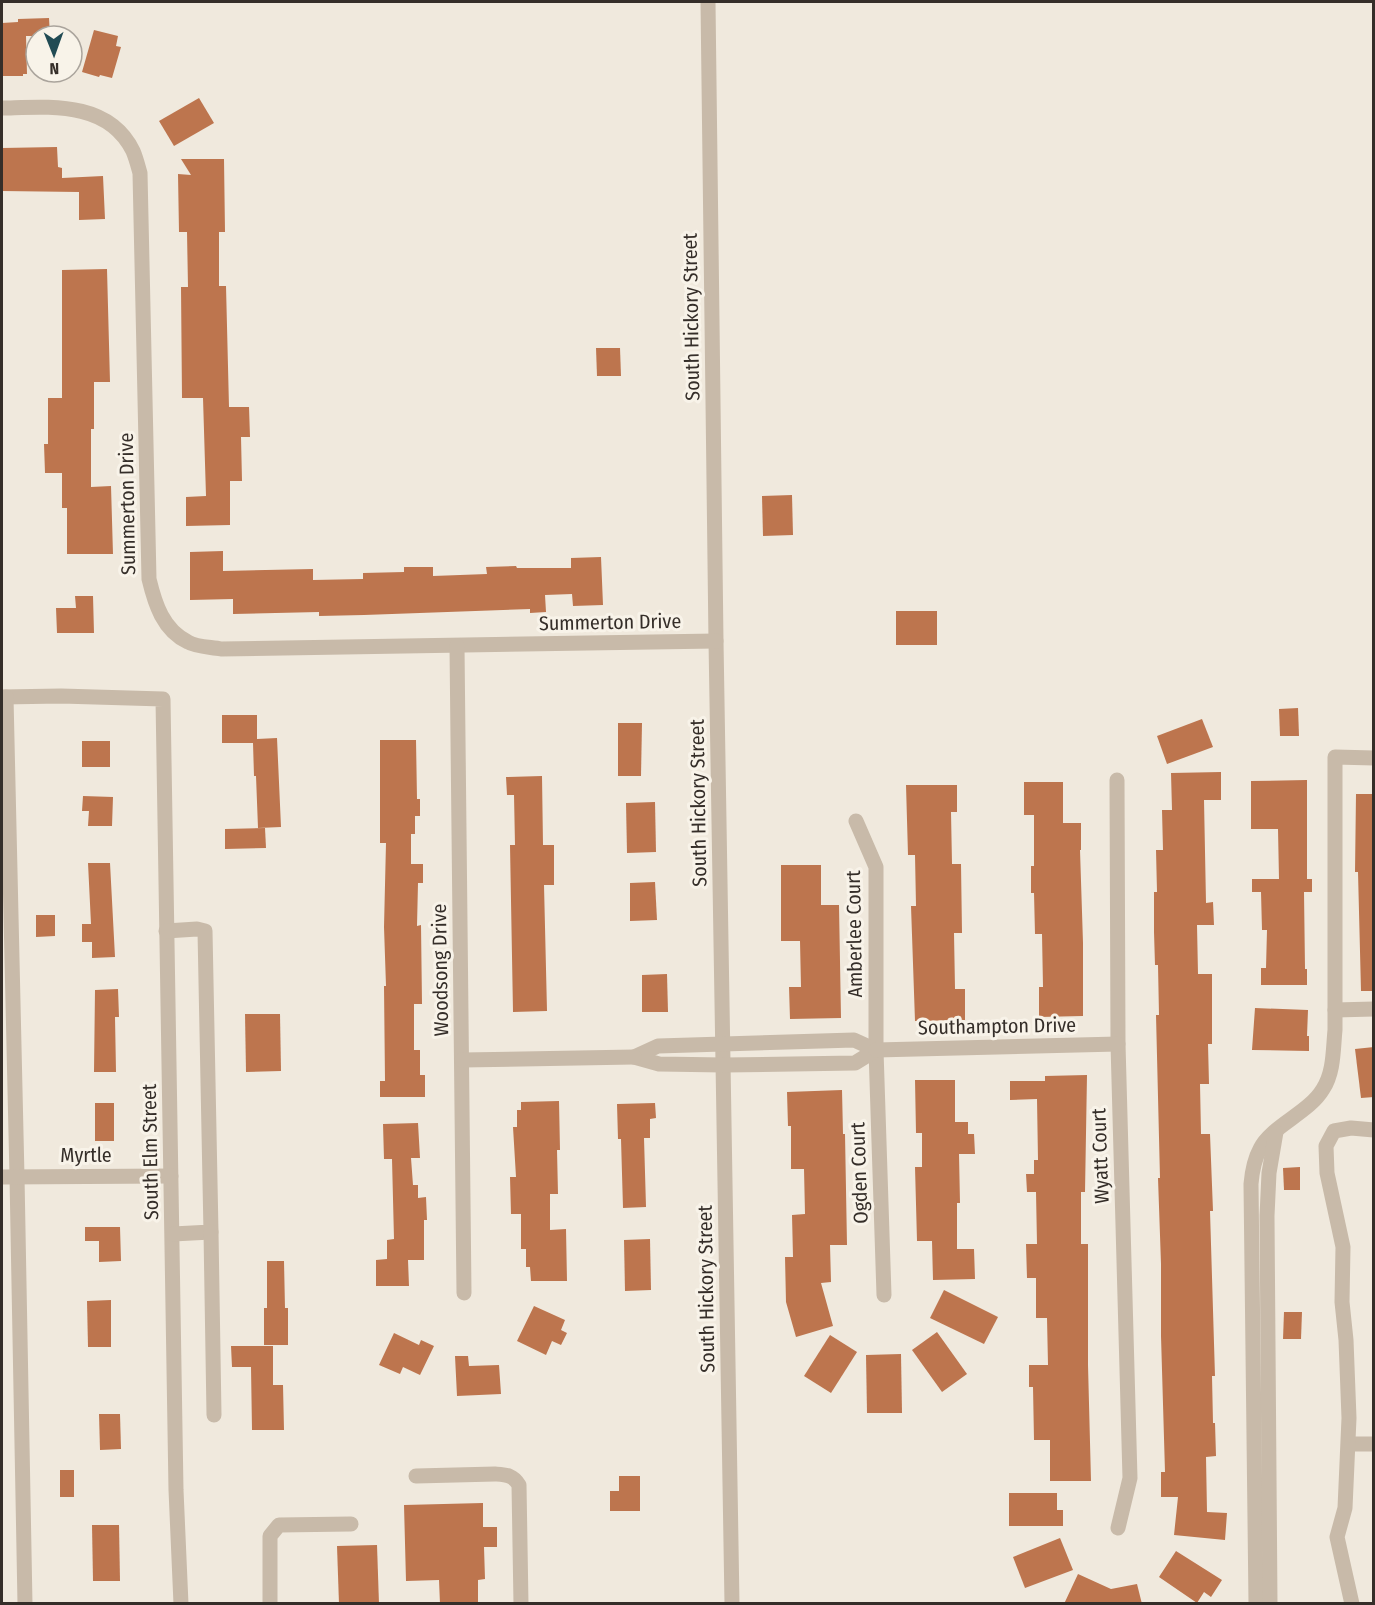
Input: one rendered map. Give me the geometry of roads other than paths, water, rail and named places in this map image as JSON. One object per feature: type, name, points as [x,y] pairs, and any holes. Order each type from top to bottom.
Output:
[{"type":"street","name":"South Hickory Street","points":[[708,2],[732,1604]]},
{"type":"street","name":"Summerton Drive","points":[[2,108],[64,107],[86,111],[105,120],[121,133],[133,151],[140,173],[149,579],[156,607],[169,627],[188,643],[221,649],[716,641]]},
{"type":"street","name":"Woodsong Drive","points":[[457,646],[464,1293]]},
{"type":"street","points":[[4,697],[17,1177],[25,1604]]},
{"type":"street","name":"South Elm Street","points":[[4,697],[163,699],[176,1490],[181,1604]]},
{"type":"street","points":[[1256,1604],[1251,1185],[1253,1164],[1261,1146],[1311,1104],[1323,1089],[1331,1071],[1335,1030],[1335,757],[1374,758]]},
{"type":"street","name":"Wyatt Court","points":[[1117,780],[1118,1044],[1130,1478],[1118,1528]]},
{"type":"street","name":"Amberlee Court","points":[[856,821],[876,867],[876,1050]]},
{"type":"street","points":[[166,931],[197,929],[205,931],[214,1415]]},
{"type":"street","points":[[1335,1010],[1374,1009]]},
{"type":"street","name":"Southampton Drive","points":[[634,1057],[658,1046],[723,1043],[854,1040],[876,1050],[1118,1044]]},
{"type":"street","name":"Southampton Drive","points":[[634,1057],[659,1064],[855,1063],[876,1050]]},
{"type":"street","name":"Ogden Court","points":[[876,1050],[884,1295]]},
{"type":"street","points":[[462,1060],[634,1057]]},
{"type":"street","points":[[1352,1604],[1338,1537],[1345,1508],[1349,1444],[1346,1340],[1342,1302],[1343,1247],[1327,1173],[1326,1146],[1334,1131],[1351,1128],[1374,1130]]},
{"type":"street","points":[[1270,1604],[1267,1216],[1269,1173],[1276,1132]]},
{"type":"street","name":"Myrtle","points":[[2,1177],[171,1176]]},
{"type":"street","points":[[173,1234],[211,1232]]},
{"type":"street","points":[[1349,1444],[1374,1444]]},
{"type":"street","points":[[416,1476],[495,1474],[515,1478],[519,1485],[521,1604]]},
{"type":"street","points":[[270,1604],[270,1536],[279,1526],[351,1524]]}]
